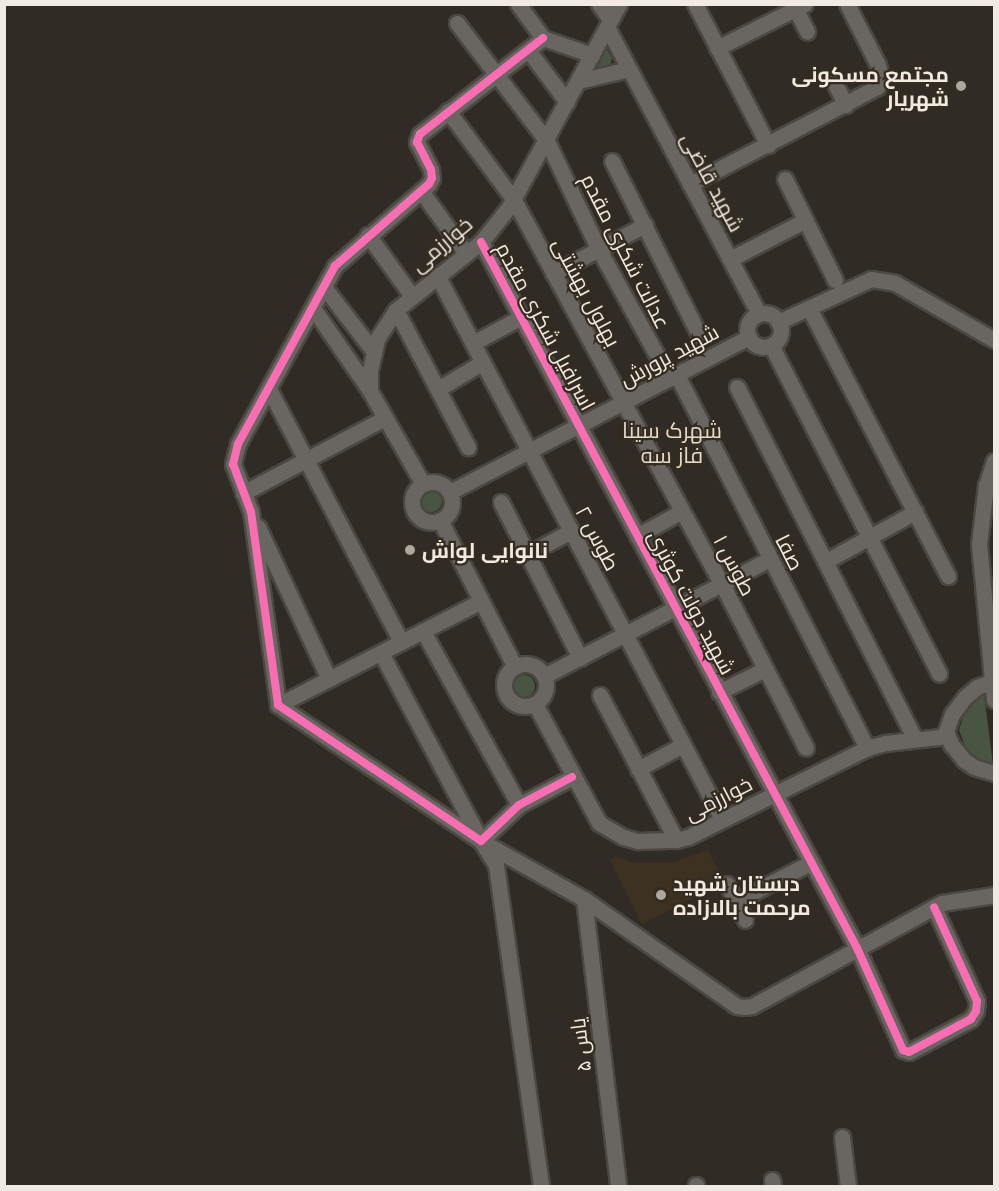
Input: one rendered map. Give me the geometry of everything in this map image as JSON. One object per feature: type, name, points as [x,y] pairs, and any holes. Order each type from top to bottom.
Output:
[{"type":"street","points":[[518,4],[543,38],[592,55]]},
{"type":"street","name":"شهید قاضی","points":[[599,4],[629,69],[759,314]]},
{"type":"street","name":"خوارزمی","points":[[423,484],[383,419],[370,391],[370,370],[380,333],[396,310],[481,242],[514,200],[619,4]]},
{"type":"street","points":[[695,4],[768,145]]},
{"type":"street","points":[[690,184],[877,87],[880,72],[847,4]]},
{"type":"street","points":[[717,48],[798,6],[807,32]]},
{"type":"street","name":"عدالت شکری مقدم","points":[[458,23],[547,141],[598,248],[673,377]]},
{"type":"street","points":[[328,679],[243,493],[233,464],[238,444],[270,391],[335,266],[429,184],[432,170],[417,142],[420,134],[543,38]]},
{"type":"street","points":[[528,50],[567,102]]},
{"type":"street","points":[[578,81],[629,69]]},
{"type":"street","points":[[833,80],[846,105]]},
{"type":"street","name":"بهلول بهشتی","points":[[448,111],[514,200],[623,403]]},
{"type":"street","points":[[612,161],[699,335]]},
{"type":"street","points":[[785,179],[835,280]]},
{"type":"street","points":[[421,191],[466,253]]},
{"type":"street","points":[[730,259],[806,220]]},
{"type":"street","points":[[553,273],[645,225]]},
{"type":"street","points":[[368,235],[412,296]]},
{"type":"street","name":"اسرافیل شکری مقدم","points":[[481,242],[579,427]]},
{"type":"street","name":"طوس ۲","points":[[437,275],[722,819]]},
{"type":"street","points":[[778,322],[871,279],[895,283],[994,340]]},
{"type":"street","points":[[324,287],[374,352]]},
{"type":"street","points":[[313,308],[370,391]]},
{"type":"street","points":[[809,308],[948,576]]},
{"type":"street","points":[[396,310],[468,447]]},
{"type":"street","points":[[759,314],[770,314],[778,322],[780,332],[771,345],[761,346],[749,337],[748,326],[759,314]]},
{"type":"street","points":[[473,343],[521,317]]},
{"type":"street","name":"شهید پرورش","points":[[450,492],[749,337]]},
{"type":"street","points":[[771,345],[939,673]]},
{"type":"street","points":[[438,389],[483,362]]},
{"type":"street","name":"صفا","points":[[673,377],[867,748]]},
{"type":"street","points":[[737,387],[915,740]]},
{"type":"street","points":[[270,391],[401,642]]},
{"type":"street","name":"طوس ۱","points":[[623,403],[722,584],[806,748]]},
{"type":"street","points":[[243,493],[383,419]]},
{"type":"street","name":"شهید دولت کوثری","points":[[579,427],[857,948],[903,1050],[914,1050],[971,1019],[976,1011],[977,1001],[934,907]]},
{"type":"street","points":[[994,461],[986,485],[979,544],[994,700]]},
{"type":"street","points":[[423,484],[440,484],[450,492],[449,511],[440,520],[426,521],[415,513],[413,494],[423,484]]},
{"type":"street","points":[[501,502],[580,658]]},
{"type":"street","points":[[637,536],[682,511]]},
{"type":"street","points":[[251,512],[278,705],[481,841],[584,899],[737,1006],[752,1006],[942,903],[994,895]]},
{"type":"street","points":[[826,561],[915,512]]},
{"type":"street","points":[[440,520],[515,667]]},
{"type":"street","points":[[528,554],[571,531]]},
{"type":"street","points":[[544,676],[770,559]]},
{"type":"street","points":[[278,705],[481,601]]},
{"type":"street","points":[[423,631],[519,804]]},
{"type":"street","points":[[381,653],[496,865],[541,1186]]},
{"type":"street","points":[[531,665],[544,676],[545,693],[535,704],[522,707],[509,700],[505,694],[504,680],[515,667],[531,665]]},
{"type":"street","points":[[719,692],[765,669]]},
{"type":"street","points":[[993,681],[977,687],[957,706],[948,724],[947,736],[964,760],[974,767],[994,773]]},
{"type":"street","points":[[600,695],[676,840]]},
{"type":"street","name":"خوارزمی","points":[[535,704],[599,823],[612,832],[638,841],[676,840],[867,748],[947,736]]},
{"type":"street","points":[[638,769],[683,745]]},
{"type":"street","points":[[481,841],[519,804],[573,777]]},
{"type":"street","points":[[736,901],[812,862]]},
{"type":"street","points":[[728,884],[745,920]]},
{"type":"street","name":"یاس ۵","points":[[584,899],[618,1186]]},
{"type":"street","points":[[842,1137],[848,1186]]},
{"type":"shaded area","points":[[708,850],[725,882],[642,924],[610,860],[616,856],[633,863],[671,863]]},
{"type":"green space","points":[[606,48],[612,58],[609,69],[592,72],[603,49]]},
{"type":"green space","points":[[994,488],[987,544],[994,611],[994,641],[984,544]]},
{"type":"green space","points":[[431,490],[441,497],[442,501],[435,511],[431,512],[421,505],[420,501],[427,491]]},
{"type":"green space","points":[[524,675],[532,678],[535,686],[532,694],[524,697],[516,694],[513,686],[516,678]]},
{"type":"green space","points":[[984,694],[993,765],[976,759],[967,751],[959,730],[966,708]]},
{"type":"cycle path","points":[[543,38],[420,134],[417,142],[431,170],[432,178],[429,184],[335,266],[238,444],[233,464],[251,512],[278,705],[481,841],[519,805],[572,777]]},
{"type":"cycle path","points":[[481,242],[857,948],[903,1050],[909,1052],[971,1019],[976,1011],[977,1001],[934,907]]},
{"type":"place","name":"مجتمع مسکونی شهریار","points":[[961,86]]},
{"type":"place","name":"نانوایی لواش","points":[[410,550]]},
{"type":"place","name":"دبستان شهید مرحمت بالازاده","points":[[661,895]]},
{"type":"district","name":"شهرک سینا فاز سه","points":[[672,443]]}]
